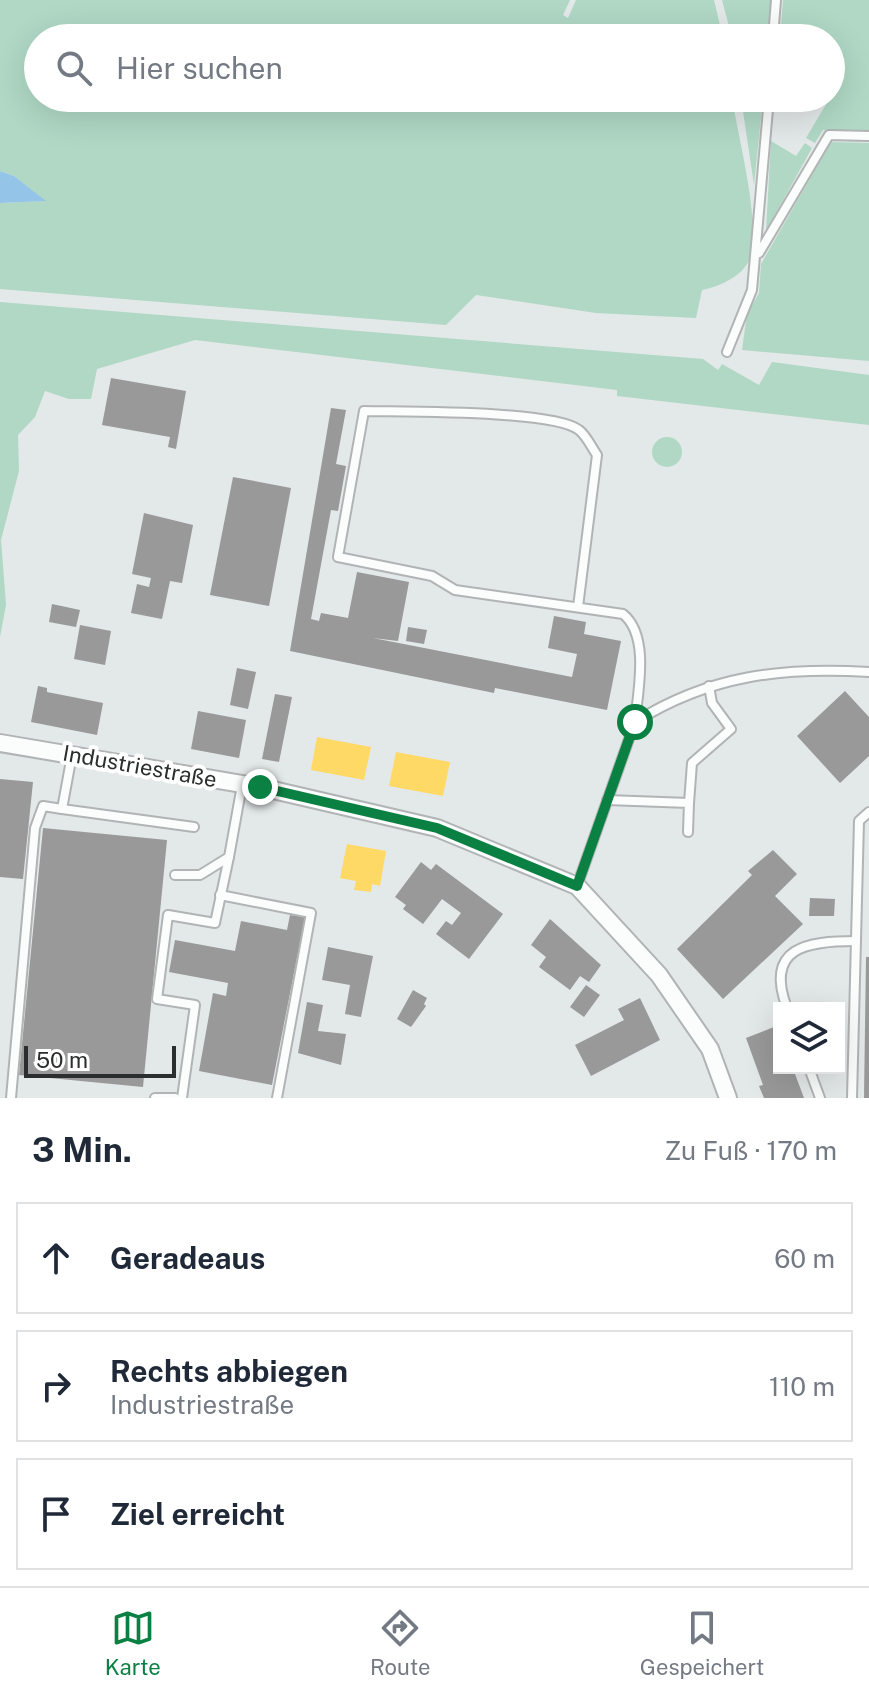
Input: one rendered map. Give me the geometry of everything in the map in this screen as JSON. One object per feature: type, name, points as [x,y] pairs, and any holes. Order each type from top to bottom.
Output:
[{"type":"street","name":"Industriestraße","points":[[0,743],[242,784],[437,828],[577,886],[659,975],[710,1049],[728,1098]]},
{"type":"lane","points":[[774,24],[776,0]]},
{"type":"lane","points":[[727,352],[752,290],[758,254],[768,112]]},
{"type":"lane","points":[[758,254],[829,135],[869,136]]},
{"type":"lane","points":[[577,886],[635,722],[639,681],[634,622],[623,614],[455,590],[432,576],[338,557],[364,411],[455,412],[545,420],[579,430],[597,455],[578,607]]},
{"type":"lane","points":[[635,722],[663,705],[709,686],[755,673],[869,672]]},
{"type":"lane","points":[[688,832],[692,763],[731,729],[712,703],[709,686]]},
{"type":"lane","points":[[62,809],[72,755]]},
{"type":"lane","points":[[182,1098],[195,1005],[157,999],[168,915],[215,923],[242,784]]},
{"type":"lane","points":[[607,800],[689,803]]},
{"type":"lane","points":[[11,1098],[35,828],[43,806],[194,827]]},
{"type":"lane","points":[[852,1098],[859,821],[869,812]]},
{"type":"lane","points":[[175,875],[200,875],[229,857]]},
{"type":"lane","points":[[220,895],[311,913],[277,1098]]},
{"type":"lane","points":[[785,1002],[778,985],[780,971],[789,955],[819,941],[856,941]]},
{"type":"lane","points":[[811,1074],[820,1098]]},
{"type":"lane","points":[[155,1098],[175,1098]]},
{"type":"green space","points":[[0,0],[570,0],[563,15],[568,18],[576,0],[714,0],[720,24],[24,24],[24,112],[735,112],[751,200],[753,240],[748,262],[738,274],[717,286],[702,290],[696,318],[596,313],[476,295],[446,325],[0,289],[0,203],[45,201],[14,176],[0,171]]},
{"type":"green space","points":[[722,0],[771,0],[769,24],[728,24]]},
{"type":"green space","points":[[783,0],[869,0],[869,132],[823,130],[815,143],[806,138],[821,112],[845,112],[845,24],[781,24]]},
{"type":"green space","points":[[743,112],[762,112],[754,185]]},
{"type":"green space","points":[[771,141],[796,156],[805,143],[812,148],[766,231]]},
{"type":"green space","points":[[831,142],[869,143],[869,361],[742,350],[747,314],[759,293],[761,264]]},
{"type":"green space","points":[[0,302],[703,359],[718,370],[722,364],[759,385],[772,362],[869,375],[869,425],[617,396],[617,390],[195,340],[97,369],[91,399],[69,399],[45,391],[35,417],[18,435],[19,471],[1,540],[6,605],[0,637]]},
{"type":"green space","points":[[667,437],[678,441],[682,452],[678,463],[667,467],[656,463],[652,452],[656,441]]},
{"type":"water","points":[[0,171],[14,176],[46,201],[0,203]]},
{"type":"building: Wohnen","points":[[317,737],[371,747],[364,780],[311,770]]},
{"type":"building: Wohnen","points":[[396,752],[450,762],[443,796],[389,786]]},
{"type":"building: Wohnen","points":[[347,844],[386,851],[380,886],[372,884],[371,892],[354,890],[356,881],[340,878]]},
{"type":"building: Industrie","points":[[111,378],[186,391],[176,449],[168,447],[170,437],[102,425]]},
{"type":"building: Industrie","points":[[331,408],[346,410],[336,464],[346,466],[338,511],[331,510],[311,619],[319,621],[321,613],[348,618],[357,572],[409,582],[398,641],[373,638],[572,677],[577,654],[548,648],[554,616],[586,622],[584,634],[621,641],[607,710],[495,688],[494,693],[290,651]]},
{"type":"building: Industrie","points":[[233,477],[291,488],[269,606],[210,595]]},
{"type":"building: Industrie","points":[[144,513],[193,525],[182,583],[170,581],[162,619],[131,613],[137,584],[149,587],[151,578],[132,574]]},
{"type":"building: Industrie","points":[[52,604],[80,610],[76,627],[49,622]]},
{"type":"building: Industrie","points":[[80,625],[111,631],[105,665],[74,659]]},
{"type":"building: Industrie","points":[[408,627],[427,630],[424,644],[406,641]]},
{"type":"building: Industrie","points":[[237,668],[256,672],[248,709],[230,705]]},
{"type":"building: Industrie","points":[[38,686],[47,688],[47,692],[103,703],[97,735],[31,722]]},
{"type":"building: Industrie","points":[[845,691],[869,717],[869,756],[840,783],[797,736]]},
{"type":"building: Industrie","points":[[275,694],[292,697],[279,762],[262,759]]},
{"type":"building: Industrie","points":[[198,711],[246,720],[239,758],[191,749]]},
{"type":"building: Industrie","points":[[0,779],[33,782],[23,879],[0,877]]},
{"type":"building: Industrie","points":[[43,828],[167,840],[143,1087],[19,1075]]},
{"type":"building: Industrie","points":[[773,850],[797,874],[775,896],[803,924],[723,999],[677,949],[752,875],[748,871]]},
{"type":"building: Industrie","points":[[421,862],[431,870],[436,864],[503,914],[469,959],[436,934],[446,921],[452,925],[461,913],[442,899],[423,924],[403,909],[406,905],[395,897]]},
{"type":"building: Industrie","points":[[810,898],[835,899],[834,916],[809,916]]},
{"type":"building: Industrie","points":[[290,915],[305,917],[272,1085],[199,1071],[213,993],[226,996],[228,983],[169,972],[175,940],[235,951],[241,921],[287,930]]},
{"type":"building: Industrie","points":[[550,919],[601,965],[589,982],[580,976],[570,990],[539,967],[546,957],[531,945]]},
{"type":"building: Industrie","points":[[328,947],[373,956],[361,1017],[345,1014],[350,985],[322,980]]},
{"type":"building: Industrie","points":[[866,957],[869,957],[869,1098],[864,1098]]},
{"type":"building: Industrie","points":[[586,985],[600,995],[584,1017],[570,1007]]},
{"type":"building: Industrie","points":[[413,990],[427,998],[426,1006],[411,1027],[397,1019]]},
{"type":"building: Industrie","points":[[640,998],[660,1040],[591,1076],[575,1045],[624,1020],[618,1009]]},
{"type":"building: Industrie","points":[[307,1002],[323,1005],[318,1031],[346,1034],[341,1065],[298,1053]]},
{"type":"building: Industrie","points":[[773,1027],[773,1074],[795,1074],[804,1098],[764,1098],[759,1086],[763,1085],[746,1038]]},
{"type":"route","points":[[260,787],[437,828],[577,886],[635,722]]}]
